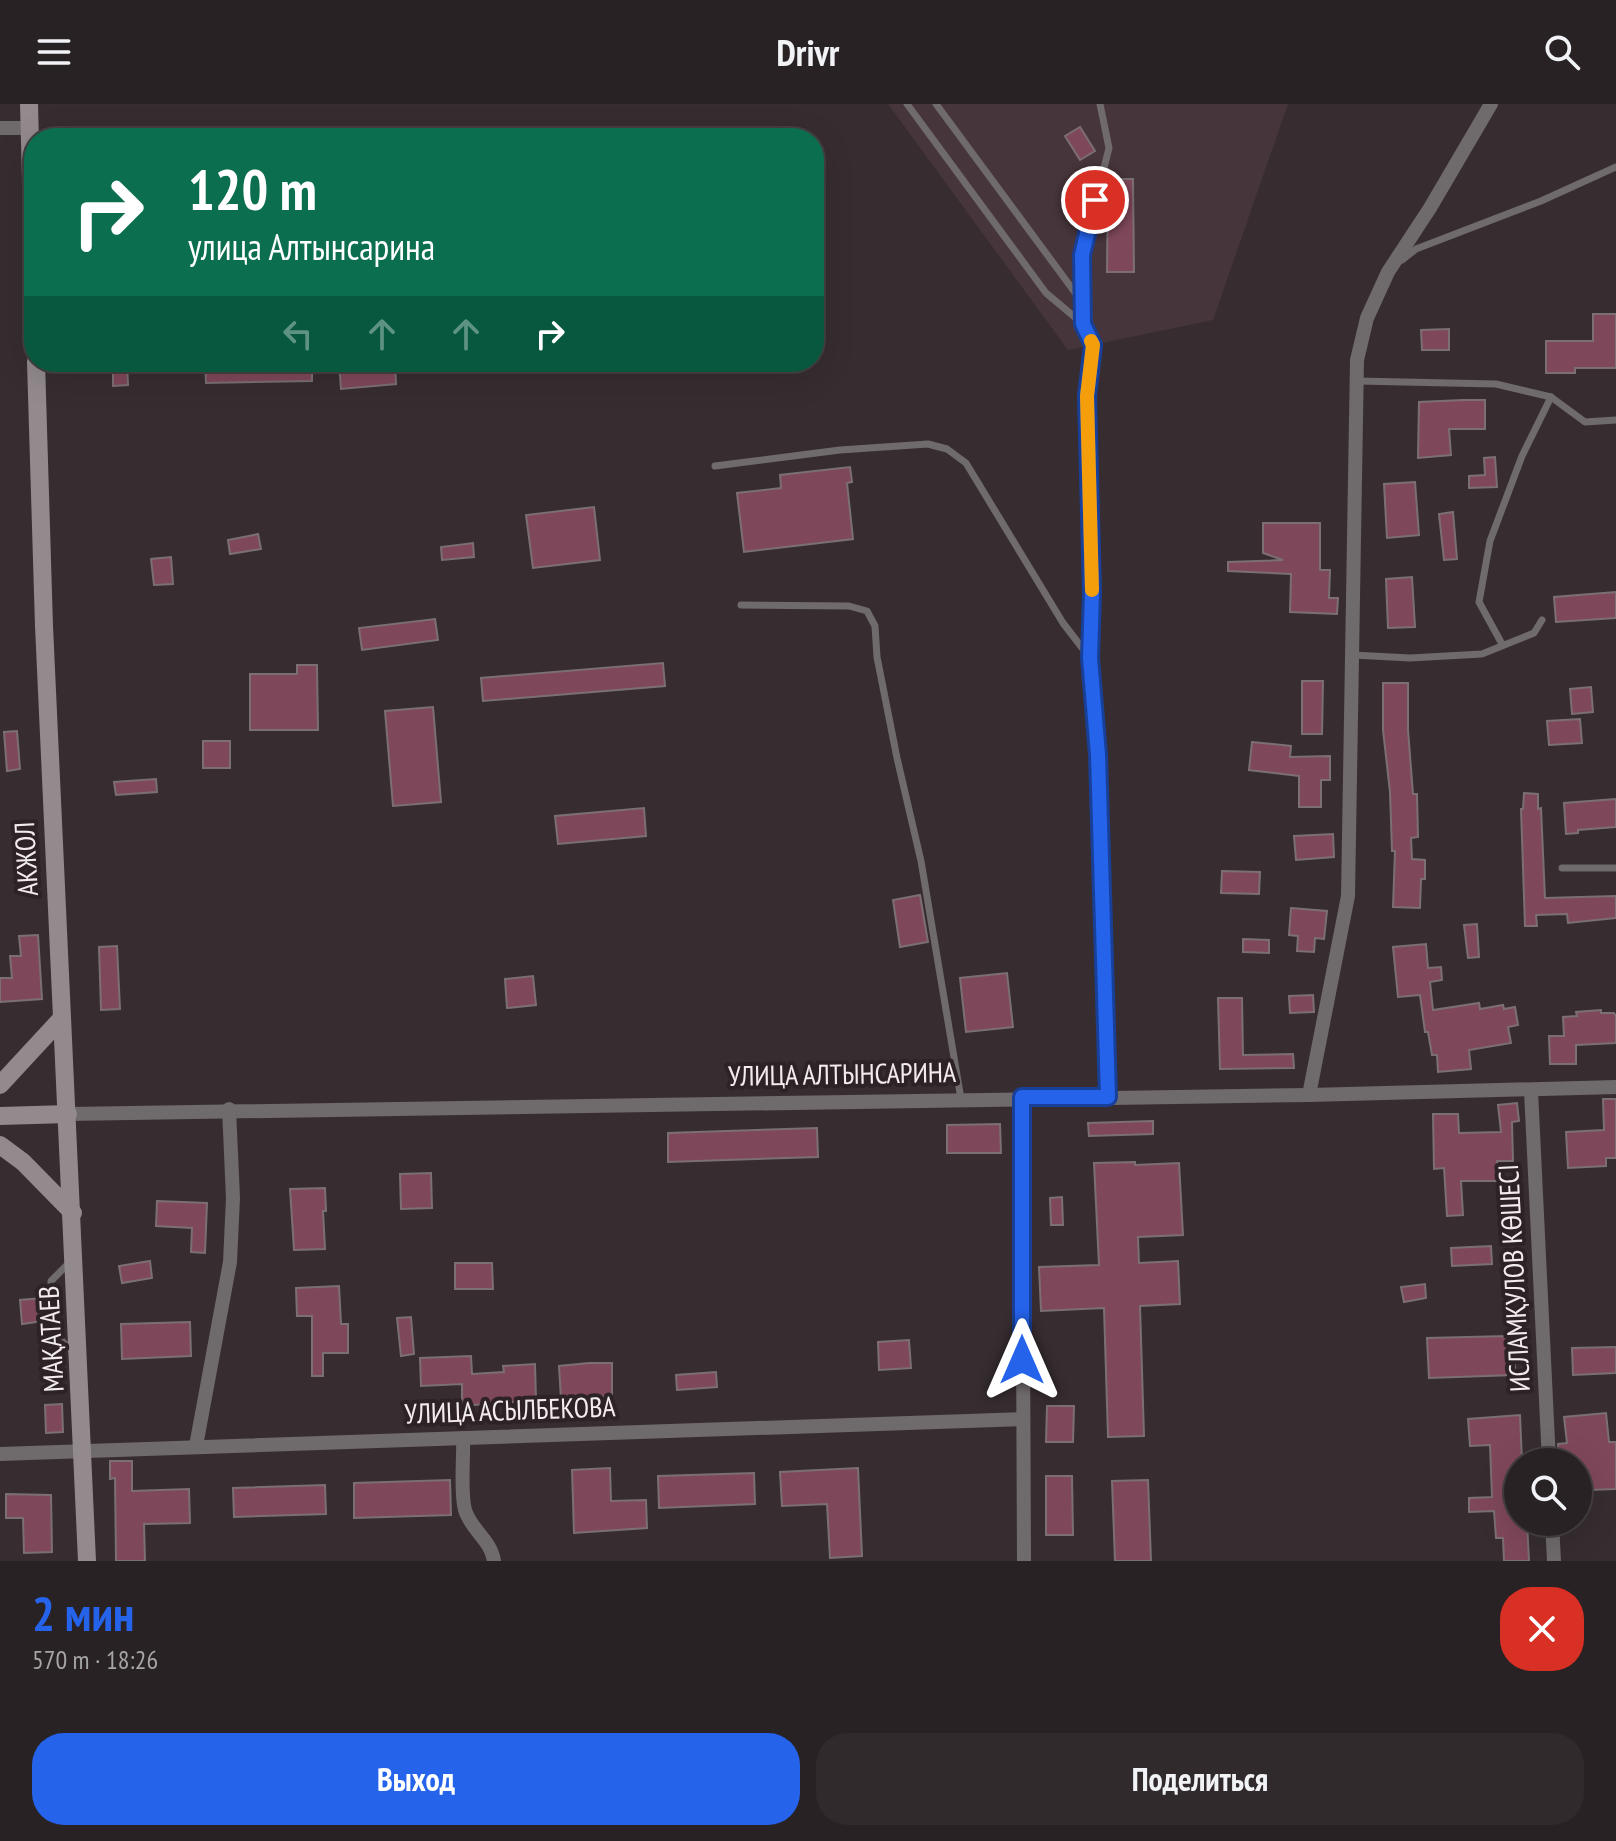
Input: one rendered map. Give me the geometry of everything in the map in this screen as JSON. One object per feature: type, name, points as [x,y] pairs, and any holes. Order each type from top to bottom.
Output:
[{"type":"main road","points":[[29,104],[29,128]]},
{"type":"main road","name":"АКЖОЛ","points":[[36,372],[44,626],[68,1114]]},
{"type":"main road","points":[[0,1085],[62,1018]]},
{"type":"main road","points":[[0,1116],[68,1114]]},
{"type":"main road","name":"МАҚАТАЕВ","points":[[68,1114],[87,1561]]},
{"type":"main road","points":[[0,1145],[23,1162],[73,1213]]},
{"type":"street","points":[[1309,1095],[1348,896],[1357,360],[1367,318],[1388,272],[1491,104]]},
{"type":"street","points":[[0,128],[29,128]]},
{"type":"street","name":"УЛИЦА АЛТЫНСАРИНА","points":[[68,1114],[229,1109],[1309,1095],[1616,1087]]},
{"type":"street","name":"ИСЛАМҚУЛОВ КӨШЕСІ","points":[[1531,1091],[1548,1448]]},
{"type":"street","points":[[1022,1097],[1024,1561]]},
{"type":"street","points":[[196,1446],[230,1262],[233,1198],[229,1109]]},
{"type":"street","name":"УЛИЦА АСЫЛБЕКОВА","points":[[0,1454],[1022,1419]]},
{"type":"street","points":[[463,1438],[464,1509],[473,1527],[486,1541],[494,1561]]},
{"type":"street","points":[[1553,1536],[1554,1561]]},
{"type":"lane","points":[[907,104],[1046,293],[1083,324],[1093,345],[1087,396],[1092,592],[1090,658],[1098,755],[1108,1097]]},
{"type":"lane","points":[[936,104],[1083,303]]},
{"type":"lane","points":[[1083,324],[1082,255],[1109,148],[1100,104]]},
{"type":"lane","points":[[1388,272],[1416,249],[1541,201],[1616,167]]},
{"type":"lane","points":[[1357,381],[1496,384],[1551,397],[1585,422],[1616,420]]},
{"type":"lane","points":[[1502,644],[1479,602],[1490,541],[1522,456],[1551,397]]},
{"type":"lane","points":[[715,466],[840,450],[928,444],[947,449],[966,463],[1063,623],[1090,658]]},
{"type":"lane","points":[[741,605],[849,606],[867,611],[875,626],[877,657],[921,861],[961,1099]]},
{"type":"lane","points":[[1353,655],[1410,658],[1482,654],[1534,633],[1542,620]]},
{"type":"lane","points":[[1562,868],[1616,868]]},
{"type":"shaded area","points":[[888,104],[1288,104],[1213,320],[1068,350]]},
{"type":"building","points":[[1080,127],[1095,151],[1080,160],[1065,136]]},
{"type":"building","points":[[1108,179],[1133,179],[1134,272],[1107,272]]},
{"type":"building","points":[[1593,314],[1616,314],[1616,368],[1575,368],[1575,373],[1546,373],[1546,341],[1593,341]]},
{"type":"building","points":[[1449,329],[1449,350],[1422,350],[1421,330]]},
{"type":"building","points":[[113,372],[127,372],[128,385],[113,386]]},
{"type":"building","points":[[205,372],[312,372],[312,381],[206,383]]},
{"type":"building","points":[[340,372],[395,372],[396,384],[341,389]]},
{"type":"building","points":[[1485,400],[1485,429],[1449,429],[1451,455],[1418,458],[1419,402]]},
{"type":"building","points":[[1495,457],[1497,487],[1469,488],[1469,476],[1485,475],[1484,458]]},
{"type":"building","points":[[850,467],[852,482],[847,483],[853,539],[744,552],[737,493],[781,488],[780,475]]},
{"type":"building","points":[[1415,482],[1419,535],[1387,538],[1384,484]]},
{"type":"building","points":[[594,507],[600,560],[533,568],[526,515]]},
{"type":"building","points":[[1453,512],[1457,559],[1444,560],[1439,514]]},
{"type":"building","points":[[1263,523],[1320,523],[1320,570],[1330,570],[1329,598],[1338,598],[1337,614],[1290,612],[1291,574],[1228,571],[1228,562],[1283,560],[1263,553]]},
{"type":"building","points":[[258,534],[261,549],[230,554],[228,540]]},
{"type":"building","points":[[473,543],[474,557],[442,560],[441,547]]},
{"type":"building","points":[[171,557],[173,584],[154,585],[151,559]]},
{"type":"building","points":[[1412,577],[1415,627],[1388,628],[1386,579]]},
{"type":"building","points":[[1616,592],[1616,618],[1556,622],[1554,597]]},
{"type":"building","points":[[435,619],[438,640],[362,650],[359,628]]},
{"type":"building","points":[[663,663],[665,686],[483,701],[481,678]]},
{"type":"building","points":[[297,665],[317,665],[318,730],[250,730],[250,674],[297,674]]},
{"type":"building","points":[[1302,681],[1323,681],[1322,734],[1302,734]]},
{"type":"building","points":[[1383,683],[1408,683],[1408,730],[1413,794],[1417,794],[1418,837],[1411,838],[1412,859],[1425,860],[1420,908],[1393,907],[1395,851],[1392,851],[1383,730]]},
{"type":"building","points":[[1591,687],[1593,712],[1572,714],[1570,689]]},
{"type":"building","points":[[433,707],[441,802],[393,806],[385,711]]},
{"type":"building","points":[[1580,719],[1582,743],[1549,745],[1547,721]]},
{"type":"building","points":[[17,731],[20,769],[7,771],[4,732]]},
{"type":"building","points":[[203,741],[230,741],[230,768],[203,768]]},
{"type":"building","points":[[1252,742],[1291,746],[1290,757],[1330,756],[1330,780],[1321,780],[1321,807],[1299,807],[1299,776],[1249,770]]},
{"type":"building","points":[[156,779],[157,792],[116,795],[114,782]]},
{"type":"building","points":[[1524,793],[1538,794],[1538,809],[1541,808],[1545,898],[1616,896],[1616,918],[1568,923],[1567,914],[1536,915],[1537,926],[1525,926],[1521,809]]},
{"type":"building","points":[[1616,799],[1616,827],[1566,834],[1564,803]]},
{"type":"building","points":[[644,808],[646,836],[558,844],[555,816]]},
{"type":"building","points":[[1333,834],[1334,857],[1296,860],[1294,836]]},
{"type":"building","points":[[1222,871],[1260,872],[1259,894],[1221,893]]},
{"type":"building","points":[[920,895],[928,942],[900,947],[893,900]]},
{"type":"building","points":[[1291,908],[1327,911],[1324,939],[1315,938],[1314,952],[1297,951],[1298,936],[1289,935]]},
{"type":"building","points":[[1477,924],[1479,957],[1468,958],[1464,925]]},
{"type":"building","points":[[38,935],[42,999],[0,1002],[0,978],[12,978],[10,956],[21,956],[19,936]]},
{"type":"building","points":[[1243,939],[1269,940],[1269,953],[1243,952]]},
{"type":"building","points":[[1426,944],[1428,968],[1441,967],[1442,980],[1430,982],[1433,1010],[1479,1003],[1480,1009],[1503,1005],[1504,1009],[1515,1007],[1518,1025],[1508,1027],[1511,1043],[1469,1050],[1471,1069],[1438,1072],[1437,1055],[1432,1055],[1428,1032],[1425,1032],[1420,995],[1398,997],[1393,947]]},
{"type":"building","points":[[117,946],[120,1009],[101,1010],[99,947]]},
{"type":"building","points":[[1007,973],[1013,1027],[966,1032],[960,978]]},
{"type":"building","points":[[533,976],[536,1005],[507,1008],[505,979]]},
{"type":"building","points":[[1313,995],[1314,1012],[1290,1013],[1289,996]]},
{"type":"building","points":[[1218,998],[1242,998],[1243,1055],[1293,1054],[1294,1068],[1220,1069]]},
{"type":"building","points":[[1601,1010],[1601,1013],[1614,1013],[1616,1016],[1616,1043],[1576,1045],[1576,1064],[1550,1064],[1549,1036],[1564,1036],[1563,1017],[1577,1016],[1576,1012]]},
{"type":"building","points":[[1603,1099],[1616,1099],[1616,1158],[1606,1158],[1606,1166],[1568,1168],[1566,1132],[1604,1130]]},
{"type":"building","points":[[1517,1103],[1519,1121],[1512,1122],[1513,1161],[1497,1161],[1498,1181],[1461,1181],[1463,1215],[1447,1216],[1444,1168],[1434,1169],[1433,1114],[1458,1114],[1459,1133],[1501,1132],[1498,1105]]},
{"type":"building","points":[[1153,1121],[1153,1134],[1089,1136],[1088,1123]]},
{"type":"building","points":[[1000,1124],[1001,1153],[947,1153],[947,1125]]},
{"type":"building","points":[[817,1128],[818,1157],[668,1162],[668,1133]]},
{"type":"building","points":[[1135,1162],[1135,1165],[1179,1163],[1183,1235],[1138,1237],[1139,1263],[1178,1261],[1180,1304],[1140,1306],[1144,1436],[1108,1437],[1104,1308],[1041,1311],[1039,1267],[1099,1265],[1094,1163]]},
{"type":"building","points":[[431,1173],[432,1208],[401,1209],[400,1174]]},
{"type":"building","points":[[325,1188],[325,1249],[294,1250],[290,1189]]},
{"type":"building","points":[[1062,1197],[1063,1225],[1051,1225],[1050,1198]]},
{"type":"building","points":[[157,1201],[207,1203],[205,1253],[191,1252],[192,1228],[156,1226]]},
{"type":"building","points":[[1491,1246],[1492,1264],[1452,1266],[1451,1248]]},
{"type":"building","points":[[150,1261],[152,1278],[122,1283],[119,1266]]},
{"type":"building","points":[[455,1263],[492,1263],[493,1289],[455,1289]]},
{"type":"building","points":[[1425,1284],[1426,1298],[1404,1302],[1401,1287]]},
{"type":"building","points":[[339,1286],[341,1324],[348,1324],[348,1353],[323,1353],[323,1376],[312,1376],[312,1316],[297,1316],[296,1288]]},
{"type":"building","points":[[42,1298],[44,1321],[22,1324],[20,1300]]},
{"type":"building","points":[[411,1317],[414,1354],[401,1356],[397,1318]]},
{"type":"building","points":[[190,1322],[191,1356],[122,1359],[121,1324]]},
{"type":"building","points":[[1507,1336],[1507,1352],[1515,1352],[1515,1375],[1429,1378],[1427,1338]]},
{"type":"building","points":[[909,1340],[911,1368],[879,1370],[878,1342]]},
{"type":"building","points":[[1616,1347],[1616,1373],[1573,1375],[1572,1348]]},
{"type":"building","points":[[471,1356],[472,1374],[504,1372],[503,1366],[535,1364],[536,1400],[462,1406],[462,1384],[421,1386],[420,1358]]},
{"type":"building","points":[[612,1363],[612,1396],[561,1399],[559,1366]]},
{"type":"building","points":[[716,1372],[717,1387],[677,1390],[676,1375]]},
{"type":"building","points":[[62,1404],[63,1432],[46,1433],[45,1405]]},
{"type":"building","points":[[1047,1406],[1074,1406],[1073,1442],[1046,1442]]},
{"type":"building","points":[[1606,1413],[1609,1442],[1616,1442],[1616,1489],[1592,1490],[1592,1448],[1558,1448],[1558,1444],[1567,1443],[1564,1417]]},
{"type":"building","points":[[1520,1415],[1521,1448],[1504,1448],[1504,1536],[1528,1536],[1529,1561],[1504,1561],[1503,1538],[1496,1538],[1494,1511],[1469,1512],[1469,1498],[1492,1497],[1490,1445],[1470,1446],[1468,1419]]},
{"type":"building","points":[[110,1461],[132,1461],[132,1491],[189,1489],[190,1523],[144,1524],[145,1561],[116,1561],[115,1478],[110,1479]]},
{"type":"building","points":[[610,1468],[611,1501],[646,1500],[647,1528],[574,1533],[572,1470]]},
{"type":"building","points":[[858,1468],[862,1556],[830,1558],[827,1504],[782,1506],[780,1472]]},
{"type":"building","points":[[754,1473],[755,1504],[659,1508],[658,1476]]},
{"type":"building","points":[[1046,1476],[1072,1476],[1073,1535],[1046,1535]]},
{"type":"building","points":[[450,1480],[451,1515],[354,1518],[354,1483]]},
{"type":"building","points":[[1148,1480],[1151,1561],[1115,1561],[1112,1481]]},
{"type":"building","points":[[325,1485],[326,1514],[234,1517],[233,1488]]},
{"type":"building","points":[[6,1494],[51,1495],[52,1552],[24,1553],[23,1518],[6,1518]]},
{"type":"slow traffic","points":[[1091,341],[1087,396],[1092,590]]},
{"type":"route","points":[[1022,1360],[1022,1097],[1108,1097],[1098,755],[1090,658],[1092,592],[1087,396],[1093,345],[1083,324],[1082,255],[1095,200]]}]
